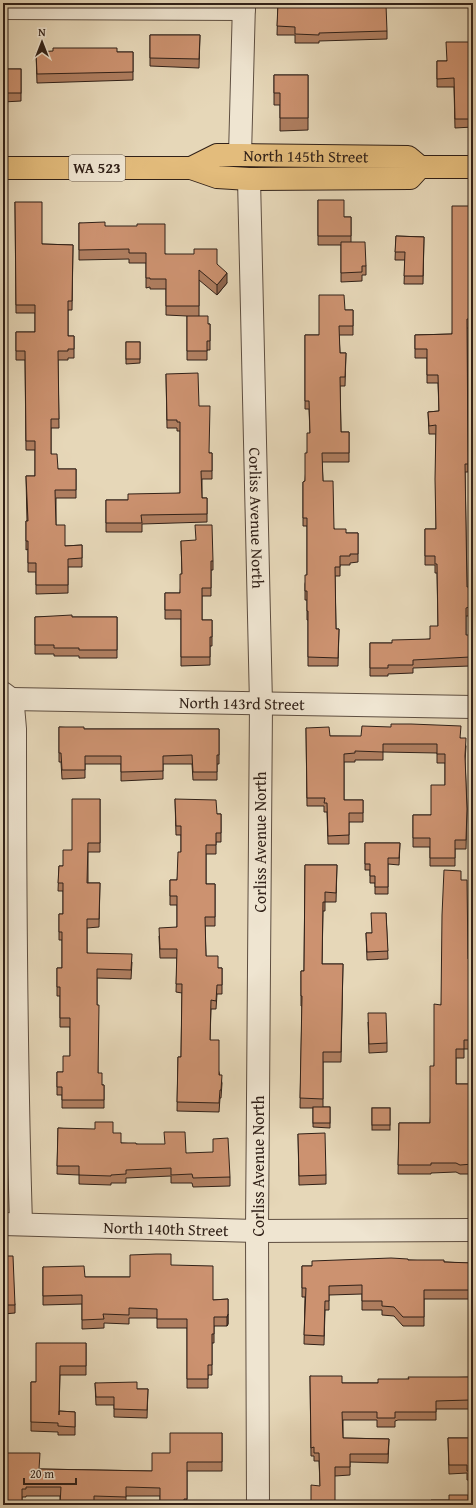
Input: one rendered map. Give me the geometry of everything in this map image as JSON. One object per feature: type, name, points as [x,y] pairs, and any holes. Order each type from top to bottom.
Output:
[{"type":"main road","name":"North 145th Street","points":[[3,168],[191,168],[217,177],[249,179],[410,178],[420,167],[408,157],[240,155],[217,156],[191,168]]},
{"type":"main road","points":[[420,167],[473,168]]},
{"type":"street","points":[[3,8],[244,6],[240,155]]},
{"type":"street","name":"Corliss Avenue North","points":[[249,179],[260,704],[257,1231],[258,1505]]},
{"type":"street","points":[[7,696],[13,706],[15,729],[17,1104],[12,1224]]},
{"type":"street","name":"North 143rd Street","points":[[7,696],[260,704],[473,707]]},
{"type":"street","name":"North 140th Street","points":[[12,1224],[257,1231],[473,1230]]},
{"type":"building","points":[[278,3],[319,4],[319,6],[386,5],[387,31],[319,33],[319,35],[295,34],[295,27],[277,26]]},
{"type":"building","points":[[150,35],[200,35],[199,59],[150,58]]},
{"type":"building","points":[[446,42],[473,42],[473,119],[455,119],[454,78],[437,79],[437,61],[447,61]]},
{"type":"building","points":[[53,48],[117,48],[117,52],[133,52],[133,72],[37,74],[36,52],[53,51]]},
{"type":"building","points":[[3,69],[21,69],[21,93],[3,93]]},
{"type":"building","points":[[274,75],[308,75],[308,118],[280,118],[280,93],[274,93]]},
{"type":"building","points":[[318,200],[344,200],[344,217],[351,217],[351,236],[318,236]]},
{"type":"building","points":[[15,202],[42,202],[42,244],[73,245],[72,301],[68,301],[68,336],[74,336],[74,349],[68,349],[68,351],[58,351],[59,419],[51,419],[51,454],[57,454],[58,469],[76,469],[76,490],[55,490],[56,525],[65,525],[65,546],[82,545],[82,558],[68,559],[68,585],[36,585],[36,563],[28,563],[28,541],[26,541],[26,521],[28,521],[26,476],[35,476],[35,441],[26,441],[25,351],[16,351],[16,332],[35,332],[35,305],[16,305]]},
{"type":"building","points":[[452,206],[473,206],[473,319],[467,319],[468,464],[465,464],[467,587],[469,587],[469,607],[466,608],[466,635],[469,635],[470,657],[413,660],[413,665],[388,665],[388,668],[370,668],[370,643],[392,643],[392,640],[430,639],[430,626],[438,626],[437,564],[435,564],[435,556],[425,556],[425,529],[436,529],[436,425],[429,426],[428,412],[439,411],[438,375],[427,375],[427,349],[415,349],[415,335],[452,334]]},
{"type":"building","points":[[105,222],[105,226],[165,224],[165,254],[194,254],[194,249],[217,249],[217,264],[227,273],[217,285],[199,270],[199,306],[166,306],[166,279],[146,278],[146,253],[129,253],[129,249],[79,250],[79,223]]},
{"type":"building","points":[[396,236],[424,237],[423,276],[404,276],[405,252],[395,252]]},
{"type":"building","points":[[341,242],[365,242],[366,266],[362,266],[362,272],[341,273]]},
{"type":"building","points":[[319,295],[344,295],[345,310],[353,310],[353,326],[339,326],[340,353],[346,353],[345,377],[340,377],[341,432],[349,432],[349,453],[322,453],[323,481],[333,481],[334,529],[346,529],[346,533],[358,533],[358,554],[340,556],[340,567],[335,567],[336,629],[339,629],[338,658],[308,657],[308,611],[307,591],[305,591],[305,575],[307,575],[307,518],[303,518],[303,482],[305,481],[307,433],[310,433],[309,401],[305,401],[305,335],[319,335]]},
{"type":"building","points":[[187,316],[208,316],[208,324],[210,324],[210,341],[207,341],[207,351],[187,351]]},
{"type":"building","points":[[126,342],[140,342],[140,359],[126,359]]},
{"type":"building","points":[[198,373],[199,406],[210,406],[209,453],[212,453],[212,471],[201,471],[202,498],[207,498],[207,514],[141,515],[142,523],[106,523],[106,500],[128,500],[128,494],[180,493],[180,422],[177,422],[177,420],[167,420],[166,374]]},
{"type":"building","points":[[195,525],[212,525],[213,561],[211,561],[211,588],[202,588],[202,620],[212,620],[210,657],[181,657],[181,610],[165,610],[165,593],[180,593],[180,574],[182,574],[181,541],[196,540]]},
{"type":"building","points":[[72,615],[72,617],[117,617],[117,650],[79,650],[79,648],[54,648],[54,645],[35,645],[35,617]]},
{"type":"building","points":[[391,724],[461,726],[460,738],[466,738],[466,840],[455,840],[455,858],[430,858],[430,838],[413,838],[413,815],[431,815],[431,785],[445,785],[445,754],[437,754],[437,744],[383,744],[383,752],[355,751],[355,753],[344,754],[344,800],[363,800],[363,813],[349,813],[349,835],[328,836],[327,803],[324,803],[325,798],[307,798],[306,728],[329,727],[330,736],[361,736],[362,726],[391,727]]},
{"type":"building","points":[[59,727],[84,727],[84,729],[219,729],[219,755],[217,755],[217,772],[193,772],[192,755],[163,756],[163,771],[121,772],[121,756],[85,756],[85,770],[62,770],[61,753],[59,753]]},
{"type":"building","points":[[72,799],[100,799],[100,843],[88,843],[87,883],[100,883],[99,919],[87,919],[87,953],[132,954],[131,970],[97,969],[97,1005],[99,1005],[98,1073],[102,1073],[104,1100],[62,1100],[62,1087],[57,1087],[57,1072],[63,1072],[63,1056],[70,1056],[70,1018],[60,1018],[60,987],[57,987],[57,968],[62,968],[62,932],[59,932],[59,914],[63,914],[63,883],[58,883],[59,866],[63,866],[63,850],[72,850]]},
{"type":"building","points":[[175,799],[216,800],[217,814],[221,814],[221,833],[216,833],[216,845],[206,845],[206,884],[215,884],[215,917],[205,917],[206,956],[218,956],[218,968],[222,968],[222,985],[217,985],[216,1001],[211,1000],[210,1040],[219,1040],[219,1075],[222,1075],[219,1103],[177,1102],[178,1057],[181,1057],[182,984],[176,984],[177,949],[160,949],[159,928],[177,927],[177,896],[170,896],[170,880],[177,880],[178,852],[181,852],[181,826],[176,826]]},
{"type":"building","points":[[365,843],[400,843],[399,858],[388,858],[388,887],[375,887],[375,876],[370,876],[370,864],[365,864]]},
{"type":"building","points":[[305,865],[337,865],[336,893],[325,892],[325,902],[323,902],[322,964],[343,964],[341,1052],[323,1052],[323,1099],[300,1098],[301,971],[304,971]]},
{"type":"building","points":[[444,870],[461,871],[461,880],[467,880],[468,959],[472,959],[471,1040],[464,1040],[464,1049],[456,1049],[456,1084],[473,1084],[473,1164],[460,1165],[456,1163],[431,1163],[431,1165],[398,1165],[399,1123],[430,1123],[430,1066],[434,1066],[434,1004],[441,1005]]},
{"type":"building","points":[[371,913],[386,913],[388,951],[367,952],[366,933],[372,933]]},
{"type":"building","points":[[368,1013],[386,1013],[387,1043],[369,1044]]},
{"type":"building","points":[[313,1107],[330,1107],[330,1123],[313,1123]]},
{"type":"building","points":[[372,1108],[390,1108],[390,1125],[372,1125]]},
{"type":"building","points":[[95,1122],[113,1122],[113,1133],[121,1133],[121,1143],[165,1144],[164,1132],[185,1132],[186,1153],[213,1152],[213,1139],[228,1138],[230,1177],[193,1178],[192,1174],[171,1175],[171,1168],[126,1170],[126,1174],[111,1176],[79,1175],[79,1166],[57,1166],[58,1128],[95,1129]]},
{"type":"building","points":[[325,1133],[326,1175],[299,1176],[298,1134]]},
{"type":"building","points":[[171,1254],[171,1265],[213,1266],[213,1300],[228,1299],[227,1317],[214,1317],[214,1334],[212,1334],[212,1365],[208,1365],[208,1379],[187,1379],[187,1319],[157,1319],[157,1309],[129,1308],[129,1315],[103,1314],[104,1319],[82,1320],[82,1295],[43,1296],[43,1267],[84,1266],[85,1277],[130,1277],[130,1255]]},
{"type":"building","points":[[3,1256],[13,1256],[15,1305],[3,1305]]},
{"type":"building","points":[[391,1258],[408,1260],[444,1260],[444,1262],[473,1263],[473,1290],[424,1290],[424,1317],[403,1317],[394,1307],[382,1306],[382,1301],[362,1301],[362,1285],[329,1286],[329,1301],[325,1301],[324,1336],[304,1335],[306,1288],[302,1288],[302,1266],[312,1266],[312,1261]]},
{"type":"building","points":[[36,1343],[86,1343],[86,1366],[60,1366],[59,1411],[75,1412],[75,1427],[58,1426],[58,1423],[31,1422],[31,1382],[36,1382]]},
{"type":"building","points":[[310,1376],[342,1376],[342,1383],[378,1383],[378,1379],[409,1379],[408,1377],[473,1377],[473,1402],[469,1402],[469,1400],[436,1401],[436,1412],[395,1412],[395,1418],[377,1418],[377,1412],[342,1412],[343,1438],[389,1439],[388,1454],[350,1454],[350,1467],[335,1467],[335,1505],[311,1505],[311,1485],[320,1486],[319,1453],[314,1453],[314,1447],[311,1448]]},
{"type":"building","points":[[137,1382],[137,1389],[148,1389],[147,1410],[114,1409],[114,1397],[96,1397],[95,1383]]},
{"type":"building","points":[[170,1433],[222,1433],[222,1462],[187,1462],[187,1499],[184,1499],[184,1505],[160,1505],[160,1488],[126,1487],[126,1497],[94,1496],[94,1501],[73,1501],[73,1505],[60,1505],[61,1487],[26,1487],[26,1489],[22,1489],[22,1503],[3,1503],[3,1466],[6,1466],[6,1453],[40,1453],[39,1469],[152,1471],[152,1453],[170,1453]]},
{"type":"building","points":[[448,1438],[473,1438],[473,1471],[467,1471],[467,1465],[449,1465]]},
{"type":"building","points":[[449,1495],[468,1495],[468,1505],[431,1505],[431,1500],[449,1500]]}]
